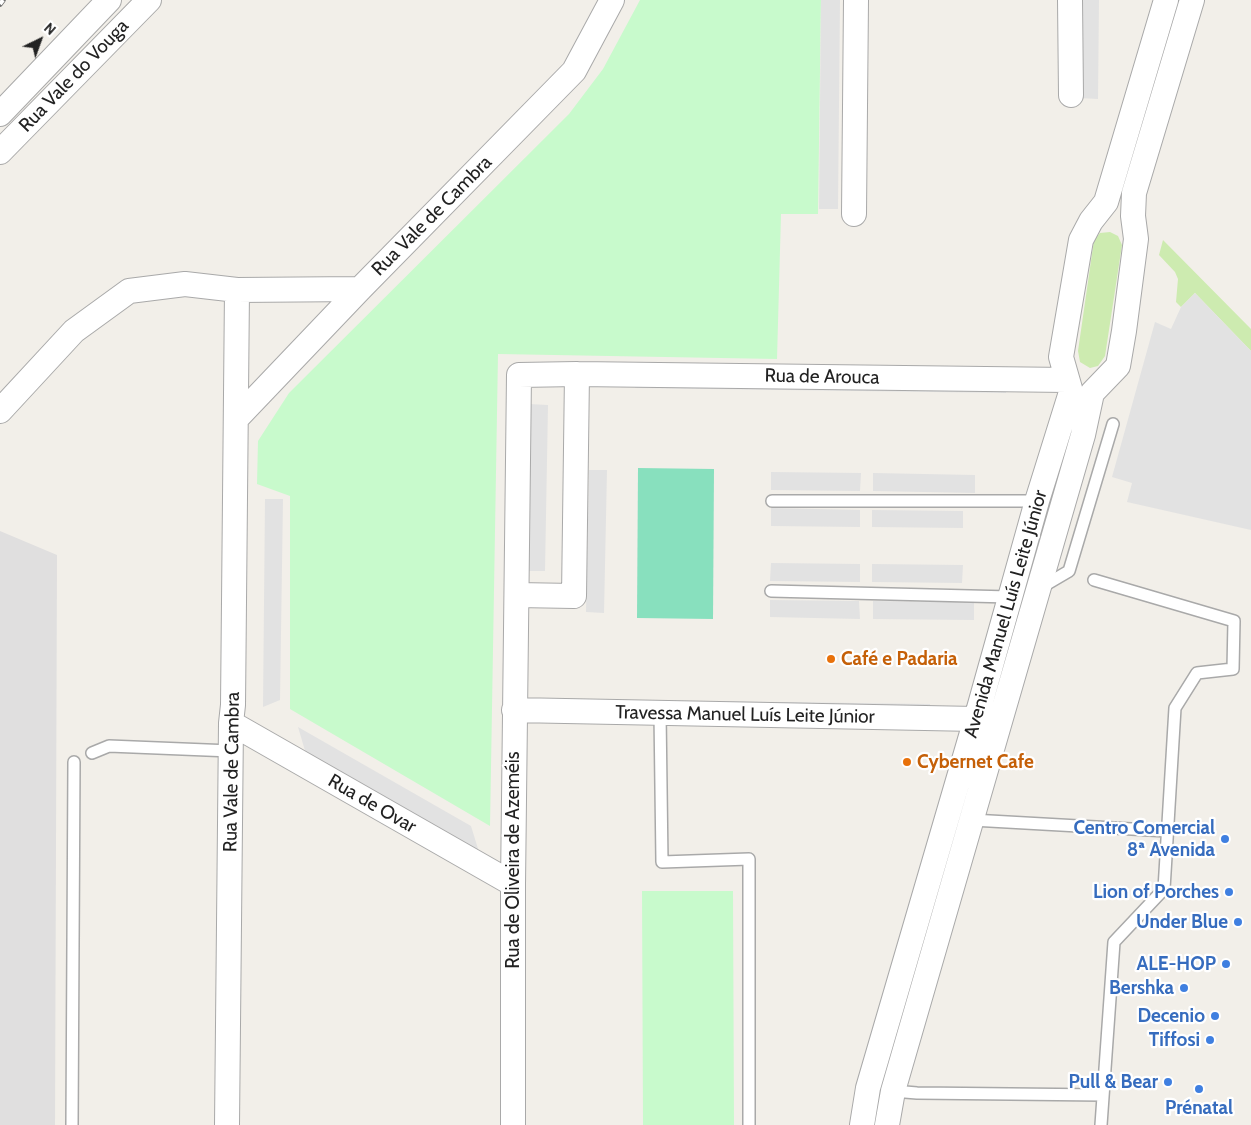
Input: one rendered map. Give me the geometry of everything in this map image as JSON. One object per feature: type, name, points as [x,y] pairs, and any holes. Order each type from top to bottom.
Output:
[{"type":"street","name":"Rua Vale do Vouga","points":[[0,114],[109,0]]},
{"type":"street","name":"Rua Vale do Vouga","points":[[0,152],[149,0]]},
{"type":"street","name":"Rua Vale de Cambra","points":[[236,419],[574,71],[612,0]]},
{"type":"street","points":[[854,214],[856,0]]},
{"type":"street","points":[[1070,0],[1071,94]]},
{"type":"street","name":"Avenida Manuel Luís Leite Júnior","points":[[887,1125],[893,1091],[1088,417],[1062,357],[1081,240],[1091,221],[1106,202],[1166,0]]},
{"type":"street","name":"Avenida Manuel Luís Leite Júnior","points":[[862,1125],[868,1088],[976,719],[1037,501],[1077,388],[1118,366],[1136,239],[1133,216],[1134,193],[1192,0]]},
{"type":"street","points":[[1106,202],[1133,216]]},
{"type":"street","points":[[0,412],[74,330],[129,291],[185,284],[237,290],[360,290]]},
{"type":"street","name":"Rua Vale de Cambra","points":[[227,1125],[237,290]]},
{"type":"street","points":[[517,595],[574,596],[577,374]]},
{"type":"street","name":"Rua de Arouca","points":[[577,374],[1077,388]]},
{"type":"street","name":"Rua de Oliveira de Azeméis","points":[[513,1125],[514,710],[519,375],[577,374]]},
{"type":"street","name":"Travessa Manuel Luís Leite Júnior","points":[[514,710],[976,719]]},
{"type":"street","name":"Rua de Ovar","points":[[232,723],[513,884]]},
{"type":"lane","points":[[1038,589],[1069,571],[1113,424]]},
{"type":"lane","points":[[1066,494],[1089,502]]},
{"type":"lane","points":[[772,501],[1037,501]]},
{"type":"lane","points":[[1094,580],[1234,621],[1233,669],[1197,673],[1175,708],[1164,889],[1114,942],[1101,1125]]},
{"type":"lane","points":[[771,591],[1010,597]]},
{"type":"lane","points":[[660,713],[662,862],[748,859],[749,1125]]},
{"type":"lane","points":[[92,753],[109,746],[231,751]]},
{"type":"lane","points":[[72,1125],[74,762]]},
{"type":"lane","points":[[972,820],[1167,830]]},
{"type":"lane","points":[[893,1091],[917,1093],[1103,1095]]},
{"type":"shaded area","points":[[821,0],[840,0],[838,209],[819,209]]},
{"type":"shaded area","points":[[1081,0],[1099,0],[1098,99],[1079,98]]},
{"type":"shaded area","points":[[1195,293],[1251,351],[1251,530],[1127,502],[1132,483],[1112,477],[1155,322],[1171,329],[1181,307]]},
{"type":"shaded area","points":[[635,381],[1006,385],[1006,393],[635,388]]},
{"type":"shaded area","points":[[529,404],[548,405],[545,571],[526,571]]},
{"type":"shaded area","points":[[589,470],[607,470],[604,613],[586,612]]},
{"type":"shaded area","points":[[771,472],[861,473],[860,491],[771,490]]},
{"type":"shaded area","points":[[873,473],[975,475],[975,493],[873,491]]},
{"type":"shaded area","points":[[265,499],[283,499],[280,700],[263,707]]},
{"type":"shaded area","points":[[771,508],[860,510],[860,527],[771,526]]},
{"type":"shaded area","points":[[872,510],[963,511],[963,528],[872,527]]},
{"type":"shaded area","points":[[0,531],[57,555],[55,1125],[0,1125]]},
{"type":"shaded area","points":[[771,563],[860,564],[860,582],[770,581]]},
{"type":"shaded area","points":[[872,564],[963,565],[962,583],[872,582]]},
{"type":"shaded area","points":[[770,600],[859,601],[860,619],[770,617]]},
{"type":"shaded area","points":[[873,601],[974,602],[974,620],[873,619]]},
{"type":"shaded area","points":[[559,699],[930,704],[930,711]]},
{"type":"shaded area","points":[[298,727],[471,826],[479,852],[306,754]]},
{"type":"green space","points":[[640,0],[821,0],[818,214],[781,214],[777,359],[498,354],[490,826],[290,709],[290,496],[257,484],[258,441],[289,393],[569,114],[603,69]]},
{"type":"green space","points":[[1110,232],[1118,236],[1122,245],[1105,356],[1098,366],[1090,368],[1080,362],[1078,351],[1094,240],[1100,233]]},
{"type":"green space","points":[[1163,240],[1251,329],[1251,351],[1195,293],[1181,307],[1176,302],[1178,279],[1175,272],[1159,255]]},
{"type":"green space","points":[[638,468],[714,469],[713,619],[637,618]]},
{"type":"green space","points":[[642,891],[733,891],[734,1125],[643,1125]]},
{"type":"railway","points":[[0,4],[3,0]]},
{"type":"place","name":"Café e Padaria","points":[[831,659]]},
{"type":"place","name":"Cybernet Cafe","points":[[907,762]]},
{"type":"place","name":"Centro Comercial 8ª Avenida","points":[[1225,839]]},
{"type":"place","name":"Lion of Porches","points":[[1229,892]]},
{"type":"place","name":"Under Blue","points":[[1238,922]]},
{"type":"place","name":"ALE-HOP","points":[[1226,964]]},
{"type":"place","name":"Bershka","points":[[1184,988]]},
{"type":"place","name":"Decenio","points":[[1215,1016]]},
{"type":"place","name":"Tiffosi","points":[[1210,1040]]},
{"type":"place","name":"Pull & Bear","points":[[1168,1082]]},
{"type":"place","name":"Prénatal","points":[[1199,1089]]}]
